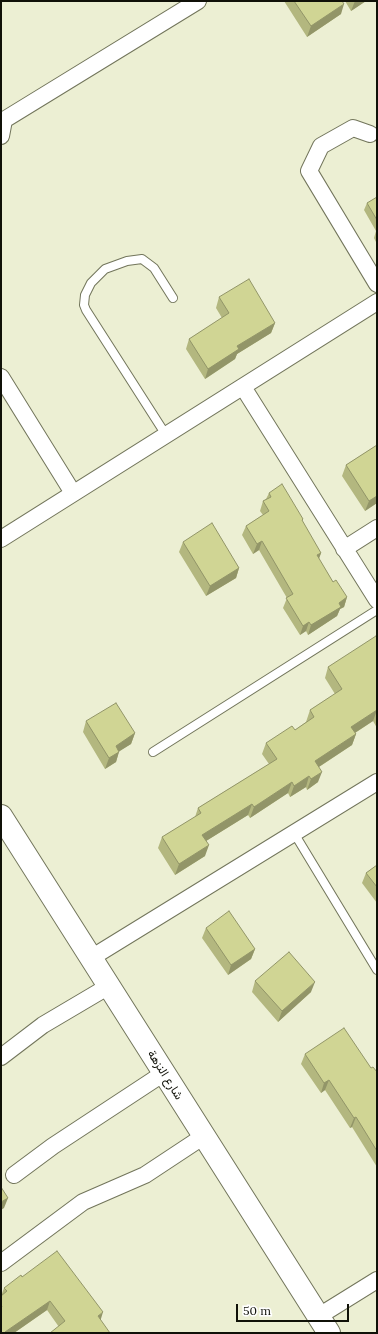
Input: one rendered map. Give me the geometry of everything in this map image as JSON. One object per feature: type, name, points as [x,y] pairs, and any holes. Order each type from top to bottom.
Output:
[{"type":"main road","name":"شارع النزهة","points":[[1,816],[324,1325]]},
{"type":"street","points":[[1,136],[4,120],[198,1]]},
{"type":"street","points":[[370,134],[353,128],[321,146],[310,171],[377,284]]},
{"type":"street","points":[[1,539],[377,302]]},
{"type":"street","points":[[1,377],[73,493]]},
{"type":"street","points":[[243,387],[377,600]]},
{"type":"street","points":[[344,548],[377,528]]},
{"type":"street","points":[[91,958],[377,782]]},
{"type":"street","points":[[1,1057],[43,1025],[109,986]]},
{"type":"street","points":[[14,1175],[53,1146],[164,1073]]},
{"type":"street","points":[[1,1263],[82,1202],[145,1174],[204,1136]]},
{"type":"street","points":[[324,1325],[377,1280]]},
{"type":"lane","points":[[166,435],[84,305],[85,295],[91,283],[105,269],[127,261],[142,259],[154,268],[173,298]]},
{"type":"lane","points":[[153,752],[377,610]]},
{"type":"lane","points":[[294,833],[377,970]]},
{"type":"building","points":[[294,1],[342,1],[344,4],[311,26]]},
{"type":"building","points":[[377,197],[377,220],[367,203]]},
{"type":"building","points":[[249,279],[275,323],[237,346],[239,349],[208,369],[189,339],[229,313],[219,297]]},
{"type":"building","points":[[377,445],[377,496],[369,501],[346,465]]},
{"type":"building","points":[[282,484],[321,553],[317,555],[333,582],[336,580],[347,597],[339,603],[341,607],[311,625],[309,622],[303,626],[286,598],[293,594],[262,541],[257,544],[246,526],[269,511],[263,501],[271,497],[269,493]]},
{"type":"building","points":[[212,523],[239,568],[210,586],[183,542]]},
{"type":"building","points":[[376,636],[377,710],[351,727],[356,734],[315,761],[322,772],[311,779],[309,776],[294,786],[292,782],[254,807],[252,804],[202,835],[209,845],[179,864],[162,837],[201,813],[198,808],[277,759],[266,743],[292,726],[295,730],[314,717],[310,710],[342,689],[328,667]]},
{"type":"building","points":[[116,703],[135,733],[116,746],[119,752],[109,758],[86,721]]},
{"type":"building","points":[[377,865],[377,887],[366,873]]},
{"type":"building","points":[[229,911],[255,949],[231,965],[206,928]]},
{"type":"building","points":[[289,952],[315,982],[282,1011],[255,981]]},
{"type":"building","points":[[344,1028],[371,1068],[373,1067],[377,1072],[377,1151],[356,1117],[354,1118],[329,1080],[324,1083],[305,1054]]},
{"type":"building","points":[[1,1187],[8,1198],[1,1202]]},
{"type":"building","points":[[57,1251],[103,1312],[98,1316],[110,1333],[50,1333],[65,1321],[50,1301],[5,1332],[6,1333],[1,1333],[1,1296],[7,1291],[4,1288],[21,1275],[22,1277]]}]
